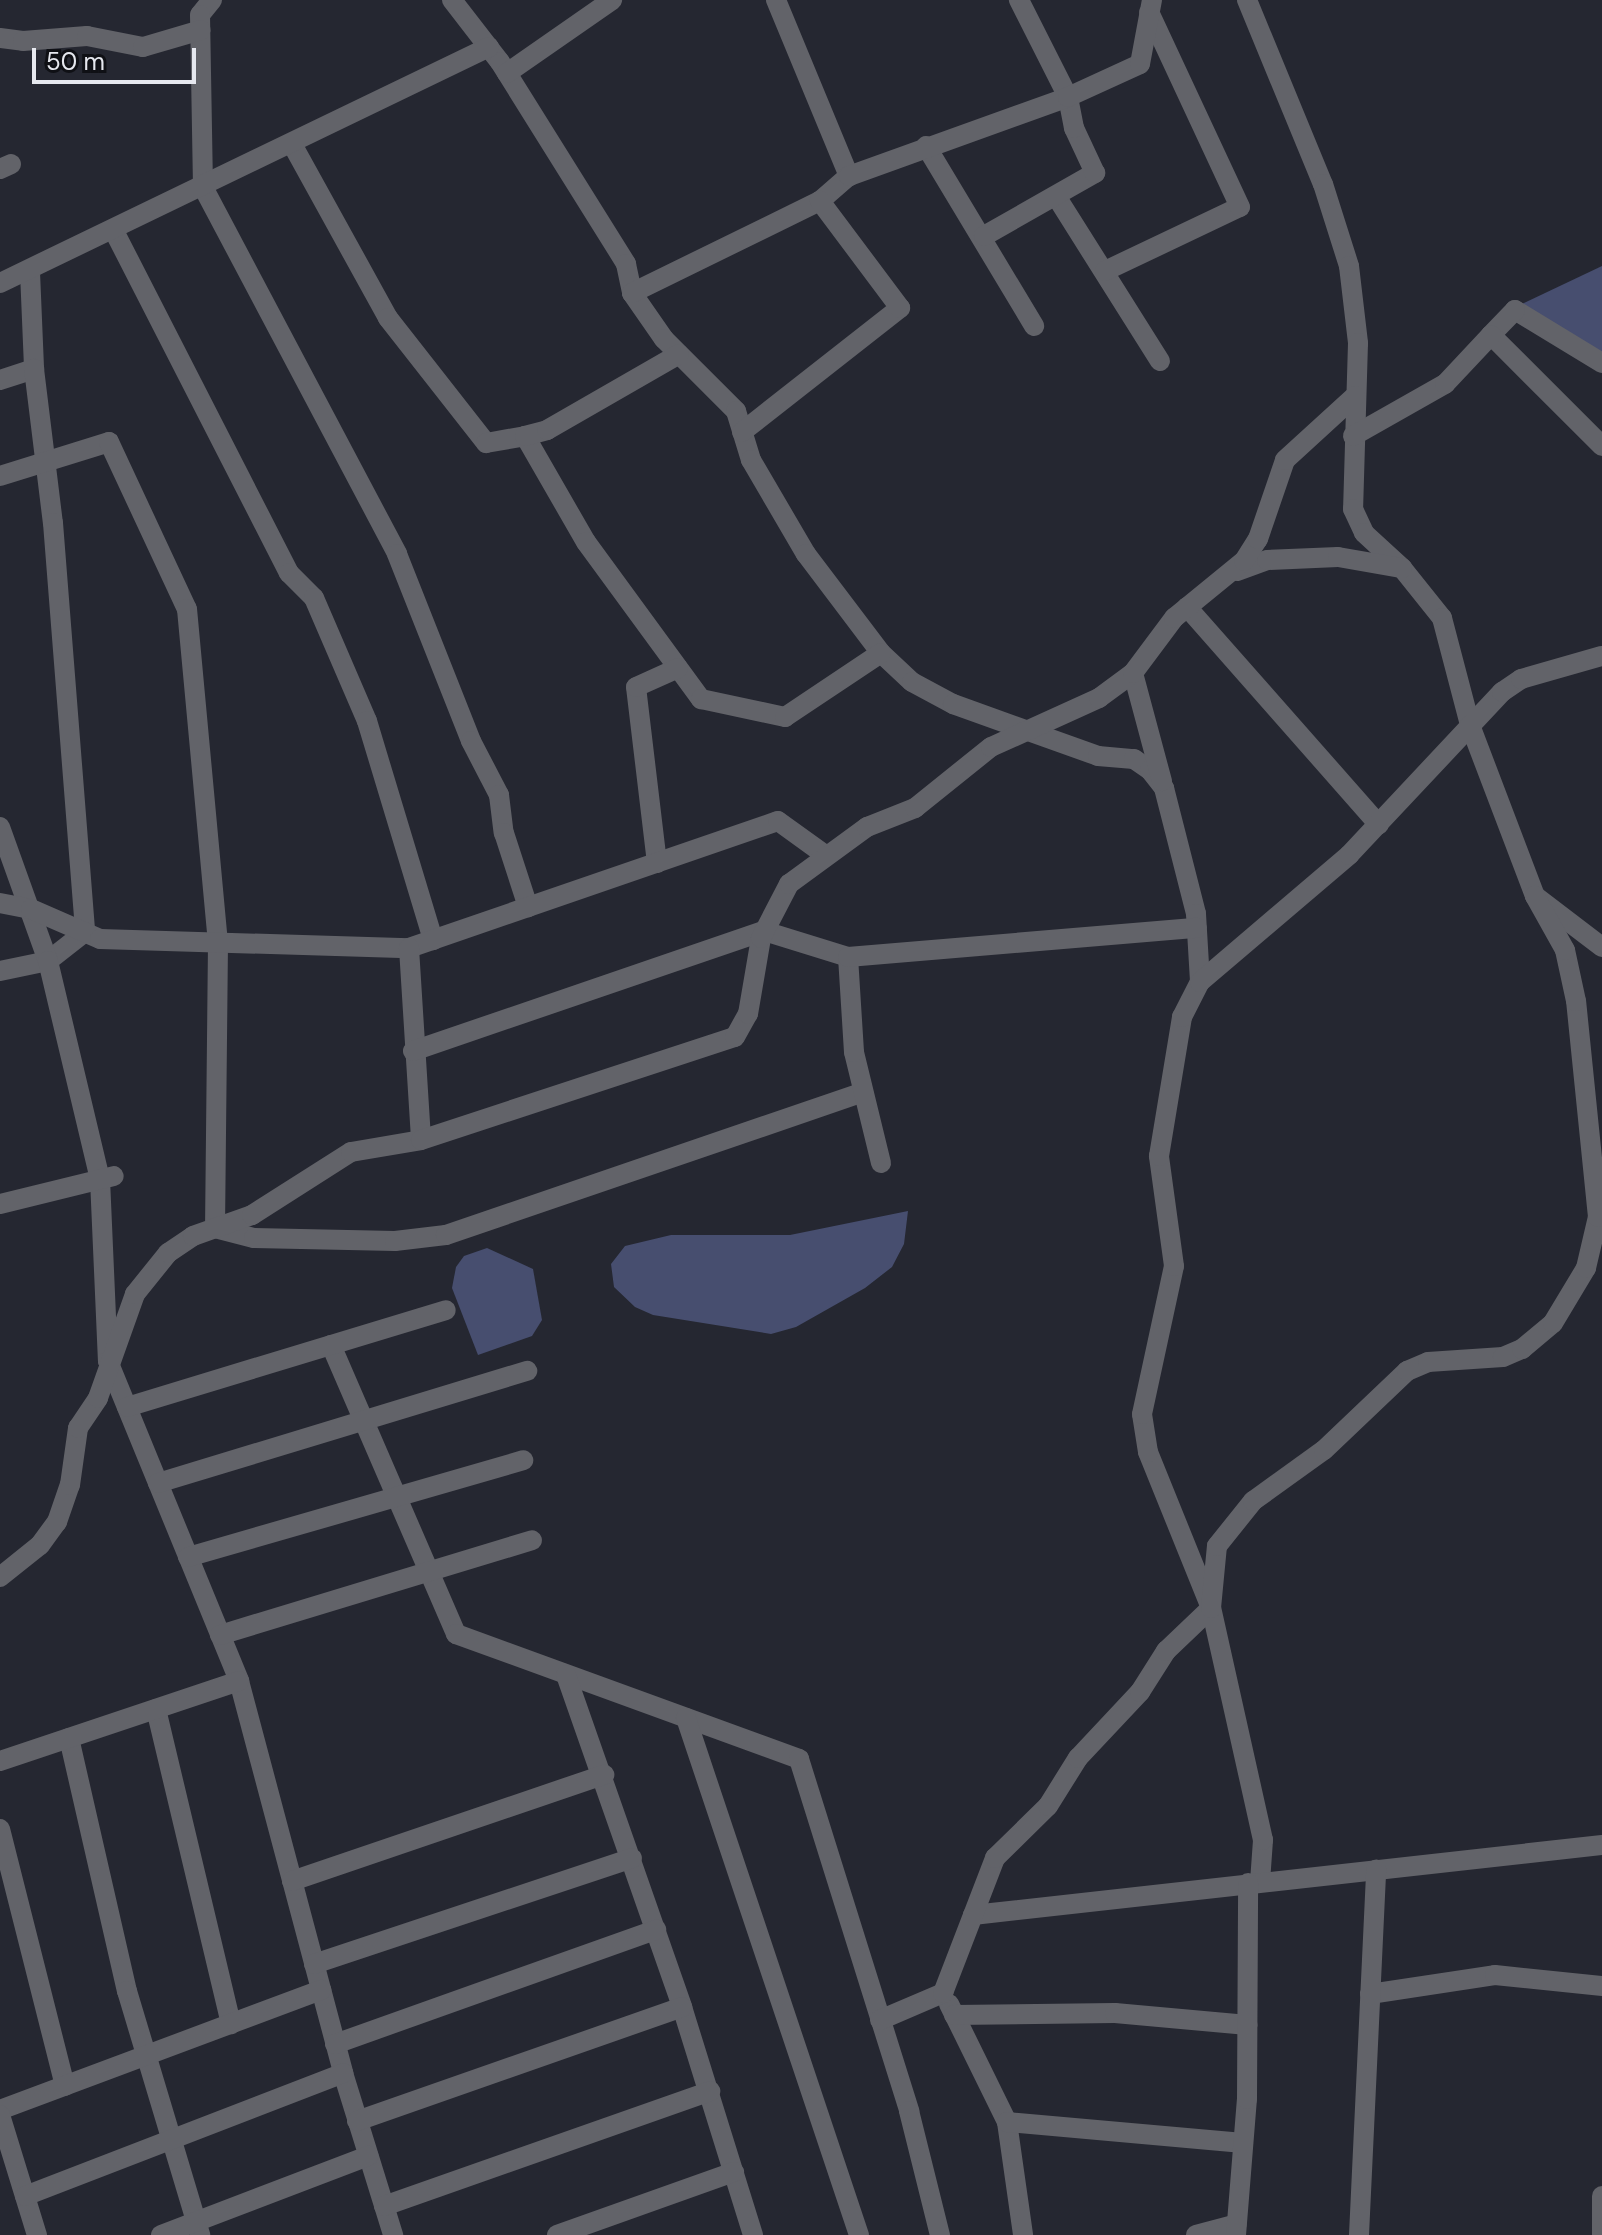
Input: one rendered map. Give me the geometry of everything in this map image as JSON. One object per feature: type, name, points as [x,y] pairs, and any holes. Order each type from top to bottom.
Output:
[{"type":"street","points":[[212,0],[200,15],[203,187],[397,554],[471,741],[499,795],[504,833],[528,907]]},
{"type":"street","points":[[453,0],[507,73],[626,264],[632,293],[679,354],[736,411],[751,460],[806,554],[881,653],[912,682],[953,704],[1098,756],[1134,759],[1164,788]]},
{"type":"street","points":[[507,73],[612,0]]},
{"type":"street","points":[[776,0],[849,176]]},
{"type":"street","points":[[984,236],[1095,173],[1074,128],[1068,97],[1019,0]]},
{"type":"street","points":[[880,2020],[943,1993],[995,1858],[1048,1806],[1078,1758],[1140,1692],[1166,1651],[1211,1608],[1217,1546],[1253,1501],[1324,1450],[1407,1371],[1428,1362],[1503,1357],[1522,1349],[1553,1323],[1586,1268],[1600,1223],[1576,1001],[1565,950],[1535,896],[1470,725],[1442,618],[1402,568],[1364,533],[1353,509],[1358,343],[1338,226],[1247,0]]},
{"type":"street","points":[[632,293],[820,201],[849,176],[1068,97],[1140,64],[1151,6]]},
{"type":"street","points":[[1105,271],[1240,207],[1151,6]]},
{"type":"street","points":[[0,38],[23,41],[87,36],[143,47],[201,30]]},
{"type":"street","points":[[0,283],[30,272],[489,47]]},
{"type":"street","points":[[292,144],[388,318],[486,443],[547,430],[679,354]]},
{"type":"street","points":[[926,146],[984,236],[1034,326]]},
{"type":"street","points":[[1056,196],[1160,361]]},
{"type":"street","points":[[742,432],[900,308],[820,201]]},
{"type":"street","points":[[114,231],[289,573],[314,598],[367,721],[433,940]]},
{"type":"street","points":[[30,272],[34,369],[46,458],[85,932]]},
{"type":"street","points":[[1353,436],[1445,384],[1515,310],[1602,363]]},
{"type":"street","points":[[1491,335],[1602,446]]},
{"type":"street","points":[[0,380],[34,369]]},
{"type":"street","points":[[0,1577],[40,1545],[57,1522],[70,1485],[78,1428],[98,1398],[108,1361],[135,1294],[168,1253],[215,1228],[252,1215],[351,1152],[421,1140],[735,1037],[748,1014],[764,931],[789,884],[824,854],[867,827],[915,808],[991,747],[1099,698],[1133,673],[1187,607],[1228,574],[1258,539],[1285,460],[1355,396]]},
{"type":"street","points":[[525,436],[586,542],[701,699],[785,717],[881,653]]},
{"type":"street","points":[[0,476],[46,458],[109,442],[187,609],[218,943],[215,1228]]},
{"type":"street","points":[[1228,574],[1267,560],[1338,557],[1402,568]]},
{"type":"street","points":[[1187,607],[1379,825]]},
{"type":"street","points":[[1196,2235],[1236,2230],[1243,2143],[1254,1883],[1263,1840],[1211,1608],[1148,1452],[1142,1414],[1174,1266],[1159,1156],[1182,1017],[1200,982],[1297,904],[1379,825],[1470,725],[1521,679],[1602,656]]},
{"type":"street","points":[[657,863],[636,687],[678,668]]},
{"type":"street","points":[[1133,673],[1197,928],[1200,982]]},
{"type":"street","points":[[0,903],[31,909],[100,939],[409,948],[778,821],[824,854]]},
{"type":"street","points":[[0,827],[48,961],[107,1178],[108,1361],[239,1681],[343,2073],[393,2235]]},
{"type":"street","points":[[1535,896],[1602,947]]},
{"type":"street","points":[[413,1051],[764,931],[848,957],[1197,928]]},
{"type":"street","points":[[0,971],[48,961],[85,932]]},
{"type":"street","points":[[409,948],[413,1051],[421,1140]]},
{"type":"street","points":[[848,957],[854,1052],[881,1163]]},
{"type":"street","points":[[215,1228],[254,1238],[395,1241],[446,1235],[863,1092]]},
{"type":"street","points":[[0,1204],[107,1178]]},
{"type":"street","points":[[127,1407],[446,1310]]},
{"type":"street","points":[[331,1345],[361,1422],[397,1496],[456,1634],[799,1759],[880,2020],[940,2235]]},
{"type":"street","points":[[158,1483],[527,1371]]},
{"type":"street","points":[[188,1557],[523,1460]]},
{"type":"street","points":[[220,1635],[532,1540]]},
{"type":"street","points":[[566,1675],[604,1775],[682,2007],[753,2235]]},
{"type":"street","points":[[0,1761],[239,1681]]},
{"type":"street","points":[[156,1709],[231,2024]]},
{"type":"street","points":[[686,1718],[859,2235]]},
{"type":"street","points":[[69,1738],[147,2057],[198,2228]]},
{"type":"street","points":[[292,1881],[604,1775]]},
{"type":"street","points":[[0,1829],[65,2086]]},
{"type":"street","points":[[973,1915],[1602,1845]]},
{"type":"street","points":[[314,1964],[632,1858]]},
{"type":"street","points":[[1359,2235],[1376,1869]]},
{"type":"street","points":[[335,2044],[656,1930]]},
{"type":"street","points":[[1370,1994],[1495,1975],[1602,1986]]},
{"type":"street","points":[[37,2235],[0,2113],[321,1990]]},
{"type":"street","points":[[943,1993],[1007,2122],[1023,2235]]},
{"type":"street","points":[[357,2121],[682,2007]]},
{"type":"street","points":[[954,2015],[1115,2013],[1247,2025]]},
{"type":"street","points":[[25,2196],[343,2073]]},
{"type":"street","points":[[384,2206],[710,2091]]},
{"type":"street","points":[[1007,2122],[1243,2143]]},
{"type":"street","points":[[161,2235],[198,2228],[368,2156]]},
{"type":"street","points":[[557,2235],[734,2172]]},
{"type":"street","points":[[1602,2196],[1602,2235]]},
{"type":"street","points":[[840,2235],[849,2206]]},
{"type":"shaded area","points":[[1602,266],[1602,353],[1522,304]]},
{"type":"shaded area","points":[[908,1211],[904,1244],[892,1267],[865,1288],[796,1327],[771,1334],[653,1315],[635,1307],[614,1287],[611,1264],[625,1246],[671,1235],[790,1235]]},
{"type":"shaded area","points":[[487,1248],[533,1269],[542,1320],[532,1336],[478,1355],[452,1288],[456,1267],[464,1256]]}]
